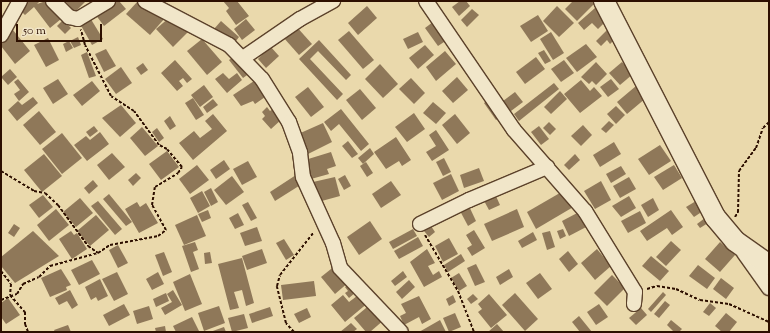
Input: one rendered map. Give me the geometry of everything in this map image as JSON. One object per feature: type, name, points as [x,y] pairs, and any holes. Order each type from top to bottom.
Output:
[{"type":"street","points":[[1,35],[20,1]]},
{"type":"street","points":[[53,1],[69,17],[78,19],[108,1]]},
{"type":"street","points":[[144,1],[229,45],[262,79],[289,122],[300,153],[303,177],[321,216],[340,268],[401,332]]},
{"type":"street","points":[[243,58],[294,23],[333,1]]},
{"type":"street","points":[[426,1],[514,130],[585,211],[634,298]]},
{"type":"street","points":[[604,1],[715,217],[769,288]]},
{"type":"street","points":[[420,224],[469,200],[547,167]]},
{"type":"street","points":[[731,237],[769,265]]},
{"type":"path","points":[[1,300],[10,295],[17,294],[23,284],[39,277],[50,266],[98,253],[110,245],[158,236],[166,230],[152,204],[155,187],[178,173],[182,167],[167,149],[159,145],[134,111],[111,96],[85,45],[78,19]]},
{"type":"path","points":[[731,237],[738,212],[739,171],[756,148],[763,128],[769,122]]},
{"type":"path","points":[[1,171],[34,191],[45,193],[58,205],[88,246],[98,253]]},
{"type":"path","points":[[294,332],[286,323],[277,286],[280,275],[313,235],[321,216]]},
{"type":"path","points":[[420,224],[437,258],[458,291],[474,332]]},
{"type":"path","points":[[1,272],[11,284],[10,295],[25,312],[25,324],[28,332]]},
{"type":"path","points":[[634,298],[657,286],[676,289],[700,300],[729,304],[769,322]]},
{"type":"building","points":[[27,1],[40,1],[37,4],[46,1],[61,19],[50,28],[34,7],[25,15],[19,9]]},
{"type":"building","points":[[65,1],[86,1],[75,12]]},
{"type":"building","points":[[112,1],[119,1],[126,9],[104,26],[95,14]]},
{"type":"building","points":[[138,1],[165,18],[150,35],[126,14]]},
{"type":"building","points":[[223,1],[237,1],[249,16],[236,25],[226,11],[229,8]]},
{"type":"building","points":[[460,1],[466,1],[470,6],[459,16],[452,7]]},
{"type":"building","points":[[573,1],[596,2],[577,21],[565,9]]},
{"type":"building","points":[[367,6],[377,18],[358,35],[348,23]]},
{"type":"building","points":[[557,6],[574,23],[559,37],[543,21]]},
{"type":"building","points":[[595,8],[607,20],[598,29],[592,23],[584,30],[578,23]]},
{"type":"building","points":[[472,9],[479,15],[467,27],[461,20]]},
{"type":"building","points":[[538,15],[548,31],[531,42],[520,26]]},
{"type":"building","points":[[89,16],[103,39],[92,45],[79,22]]},
{"type":"building","points":[[170,17],[189,31],[173,47],[156,29]]},
{"type":"building","points":[[246,19],[255,30],[242,40],[234,29]]},
{"type":"building","points":[[63,20],[71,28],[65,34],[57,26]]},
{"type":"building","points":[[221,21],[239,37],[233,45],[214,29]]},
{"type":"building","points":[[433,22],[447,40],[438,46],[425,28]]},
{"type":"building","points":[[295,25],[312,44],[299,55],[283,37]]},
{"type":"building","points":[[608,29],[616,38],[610,44],[607,40],[601,46],[596,41]]},
{"type":"building","points":[[13,30],[30,51],[15,64],[1,46],[1,40]]},
{"type":"building","points":[[349,31],[374,60],[363,69],[338,40]]},
{"type":"building","points":[[418,32],[423,42],[408,49],[403,39]]},
{"type":"building","points":[[551,32],[564,53],[553,60],[540,39]]},
{"type":"building","points":[[78,37],[81,45],[74,48],[70,41]]},
{"type":"building","points":[[48,38],[59,60],[46,67],[34,45]]},
{"type":"building","points":[[202,39],[222,62],[207,75],[187,51]]},
{"type":"building","points":[[319,40],[351,75],[346,80],[318,51],[310,59],[343,94],[337,100],[299,59]]},
{"type":"building","points":[[69,41],[73,48],[66,52],[63,44]]},
{"type":"building","points":[[586,44],[597,57],[577,72],[566,58]]},
{"type":"building","points":[[425,45],[434,55],[418,69],[409,58]]},
{"type":"building","points":[[270,46],[279,56],[266,68],[258,59]]},
{"type":"building","points":[[106,49],[116,66],[104,72],[95,54]]},
{"type":"building","points":[[544,50],[551,61],[545,64],[538,53]]},
{"type":"building","points":[[445,51],[456,64],[436,81],[426,67]]},
{"type":"building","points":[[87,52],[96,76],[89,78],[81,55]]},
{"type":"building","points":[[236,55],[250,73],[243,78],[229,60]]},
{"type":"building","points":[[536,57],[545,69],[525,84],[516,72]]},
{"type":"building","points":[[175,60],[192,79],[187,83],[183,78],[179,81],[183,86],[177,91],[161,73]]},
{"type":"building","points":[[564,60],[574,73],[561,82],[551,69]]},
{"type":"building","points":[[596,62],[607,74],[596,85],[592,81],[589,84],[581,77]]},
{"type":"building","points":[[622,62],[633,74],[620,85],[609,73]]},
{"type":"building","points":[[143,63],[148,70],[141,75],[136,68]]},
{"type":"building","points":[[380,64],[398,84],[383,98],[365,79]]},
{"type":"building","points":[[121,67],[132,83],[116,94],[105,79]]},
{"type":"building","points":[[10,69],[17,77],[8,85],[1,77]]},
{"type":"building","points":[[223,73],[229,79],[237,73],[242,80],[227,93],[215,79]]},
{"type":"building","points":[[457,77],[468,90],[453,103],[442,91]]},
{"type":"building","points":[[411,78],[425,93],[414,104],[399,89]]},
{"type":"building","points":[[18,79],[29,92],[19,101],[14,94],[20,90],[14,82]]},
{"type":"building","points":[[58,79],[68,94],[53,104],[43,88]]},
{"type":"building","points":[[611,79],[619,89],[608,97],[600,87]]},
{"type":"building","points":[[581,80],[590,91],[594,87],[602,96],[580,113],[564,94]]},
{"type":"building","points":[[92,81],[100,91],[82,106],[73,95]]},
{"type":"building","points":[[254,81],[265,97],[255,104],[253,101],[241,106],[233,95]]},
{"type":"building","points":[[554,83],[559,89],[519,121],[514,114]]},
{"type":"building","points":[[204,85],[213,97],[200,107],[191,95]]},
{"type":"building","points":[[636,86],[646,98],[627,114],[617,102]]},
{"type":"building","points":[[308,87],[324,107],[311,117],[295,97]]},
{"type":"building","points":[[360,89],[376,108],[362,120],[346,100]]},
{"type":"building","points":[[560,91],[567,99],[551,114],[544,107]]},
{"type":"building","points":[[515,92],[523,102],[511,111],[503,101]]},
{"type":"building","points":[[33,97],[38,103],[17,121],[8,110],[18,101],[22,105]]},
{"type":"building","points":[[193,98],[204,115],[196,120],[185,103]]},
{"type":"building","points":[[213,99],[218,105],[207,113],[203,107]]},
{"type":"building","points":[[490,99],[502,116],[496,120],[484,103]]},
{"type":"building","points":[[433,102],[446,113],[436,124],[423,113]]},
{"type":"building","points":[[121,105],[136,123],[120,137],[102,118]]},
{"type":"building","points":[[616,106],[625,115],[616,124],[607,114]]},
{"type":"building","points":[[267,107],[270,111],[273,109],[282,119],[271,129],[262,119],[265,116],[262,112]]},
{"type":"building","points":[[341,109],[369,144],[361,151],[339,124],[331,131],[324,122]]},
{"type":"building","points":[[39,111],[56,132],[40,145],[23,125]]},
{"type":"building","points":[[414,113],[425,129],[407,142],[395,127]]},
{"type":"building","points":[[213,114],[227,131],[193,160],[179,143],[194,131],[200,138],[212,129],[205,121]]},
{"type":"building","points":[[455,114],[470,133],[457,144],[442,125]]},
{"type":"building","points":[[170,116],[176,126],[170,130],[164,121]]},
{"type":"building","points":[[609,121],[614,125],[606,133],[601,129]]},
{"type":"building","points":[[549,122],[556,129],[550,135],[543,128]]},
{"type":"building","points":[[323,123],[332,142],[306,155],[296,135]]},
{"type":"building","points":[[583,125],[592,135],[581,146],[571,136]]},
{"type":"building","points":[[94,126],[98,131],[90,137],[86,132]]},
{"type":"building","points":[[539,126],[549,139],[541,145],[531,132]]},
{"type":"building","points":[[142,127],[158,146],[145,156],[130,138]]},
{"type":"building","points":[[157,128],[164,138],[159,142],[152,132]]},
{"type":"building","points":[[436,130],[449,150],[432,161],[426,152],[436,146],[429,135]]},
{"type":"building","points":[[100,132],[109,144],[87,161],[74,145],[86,136],[90,140]]},
{"type":"building","points":[[62,133],[82,158],[62,174],[42,149]]},
{"type":"building","points":[[396,137],[411,160],[402,166],[399,161],[386,169],[374,152]]},
{"type":"building","points":[[348,141],[358,154],[352,158],[342,146]]},
{"type":"building","points":[[614,142],[621,154],[600,167],[593,155]]},
{"type":"building","points":[[660,145],[671,161],[649,175],[638,159]]},
{"type":"building","points":[[370,148],[374,154],[363,164],[358,158]]},
{"type":"building","points":[[167,151],[179,167],[161,180],[149,164]]},
{"type":"building","points":[[331,152],[336,166],[327,169],[329,174],[311,179],[305,160]]},
{"type":"building","points":[[112,153],[125,167],[109,180],[97,165]]},
{"type":"building","points":[[44,154],[62,176],[42,192],[24,170]]},
{"type":"building","points":[[575,154],[580,160],[569,170],[564,165]]},
{"type":"building","points":[[444,158],[451,172],[443,176],[436,162]]},
{"type":"building","points":[[224,160],[230,169],[216,179],[210,170]]},
{"type":"building","points":[[248,161],[257,177],[242,185],[233,169]]},
{"type":"building","points":[[366,162],[373,173],[367,177],[360,166]]},
{"type":"building","points":[[197,165],[209,180],[190,194],[179,179]]},
{"type":"building","points":[[674,165],[682,178],[663,190],[654,177]]},
{"type":"building","points":[[621,166],[626,174],[611,183],[606,174]]},
{"type":"building","points":[[479,168],[484,181],[464,188],[460,175]]},
{"type":"building","points":[[136,173],[141,178],[133,186],[128,180]]},
{"type":"building","points":[[451,174],[459,191],[442,200],[433,183]]},
{"type":"building","points":[[296,175],[302,184],[275,201],[270,192]]},
{"type":"building","points":[[345,175],[351,186],[344,190],[338,179]]},
{"type":"building","points":[[232,176],[244,192],[226,205],[214,190]]},
{"type":"building","points":[[335,177],[340,196],[318,202],[313,182]]},
{"type":"building","points":[[629,177],[636,189],[620,198],[613,186]]},
{"type":"building","points":[[93,180],[98,186],[89,194],[84,188]]},
{"type":"building","points":[[391,181],[401,195],[381,208],[372,194]]},
{"type":"building","points":[[601,181],[611,200],[595,209],[584,191]]},
{"type":"building","points":[[211,188],[218,202],[211,206],[204,192]]},
{"type":"building","points":[[565,190],[575,206],[536,229],[527,212]]},
{"type":"building","points":[[202,191],[210,206],[198,213],[190,198]]},
{"type":"building","points":[[109,194],[132,222],[126,226],[103,199]]},
{"type":"building","points":[[495,194],[500,205],[489,210],[483,199]]},
{"type":"building","points":[[43,195],[53,207],[39,218],[29,205]]},
{"type":"building","points":[[629,196],[636,208],[621,217],[612,206]]},
{"type":"building","points":[[80,198],[93,213],[76,227],[63,212]]},
{"type":"building","points":[[653,198],[659,210],[648,217],[641,205]]},
{"type":"building","points":[[98,201],[122,229],[115,235],[91,206]]},
{"type":"building","points":[[696,201],[703,211],[694,217],[686,207]]},
{"type":"building","points":[[137,202],[140,207],[146,203],[158,223],[139,233],[125,209]]},
{"type":"building","points":[[248,202],[257,218],[251,221],[242,205]]},
{"type":"building","points":[[468,204],[476,221],[468,226],[459,209]]},
{"type":"building","points":[[56,209],[69,225],[49,241],[37,225]]},
{"type":"building","points":[[517,209],[524,227],[492,241],[484,224]]},
{"type":"building","points":[[208,210],[211,218],[202,222],[198,214]]},
{"type":"building","points":[[671,210],[683,227],[672,235],[667,228],[647,241],[640,231]]},
{"type":"building","points":[[581,211],[588,226],[569,236],[562,221]]},
{"type":"building","points":[[640,211],[646,223],[628,233],[621,221]]},
{"type":"building","points":[[238,213],[244,225],[235,229],[229,218]]},
{"type":"building","points":[[96,215],[109,230],[90,246],[77,231]]},
{"type":"building","points":[[197,215],[206,236],[184,245],[175,225]]},
{"type":"building","points":[[705,218],[708,223],[700,228],[697,224]]},
{"type":"building","points":[[370,221],[382,239],[359,255],[347,237]]},
{"type":"building","points":[[14,224],[20,228],[14,237],[8,233]]},
{"type":"building","points":[[431,226],[435,232],[429,237],[424,231]]},
{"type":"building","points":[[257,227],[262,241],[245,246],[240,233]]},
{"type":"building","points":[[413,229],[417,236],[393,249],[389,242]]},
{"type":"building","points":[[563,229],[566,236],[560,239],[557,231]]},
{"type":"building","points":[[474,230],[485,248],[472,256],[467,248],[472,245],[466,235]]},
{"type":"building","points":[[33,231],[59,256],[15,283],[1,266],[1,257]]},
{"type":"building","points":[[71,231],[74,235],[77,233],[87,249],[72,259],[59,239]]},
{"type":"building","points":[[550,231],[555,247],[547,250],[542,233]]},
{"type":"building","points":[[533,232],[537,240],[522,248],[518,241]]},
{"type":"building","points":[[418,237],[423,246],[399,259],[394,251]]},
{"type":"building","points":[[449,238],[458,254],[443,262],[435,246]]},
{"type":"building","points":[[284,239],[294,255],[286,260],[276,243]]},
{"type":"building","points":[[671,241],[681,250],[666,266],[656,257]]},
{"type":"building","points":[[195,242],[198,250],[193,252],[199,269],[191,272],[182,246]]},
{"type":"building","points":[[720,242],[735,255],[720,272],[705,259]]},
{"type":"building","points":[[118,245],[128,263],[118,268],[109,250]]},
{"type":"building","points":[[262,249],[267,263],[247,270],[242,256]]},
{"type":"building","points":[[427,249],[435,263],[428,266],[433,275],[439,271],[442,277],[424,287],[410,262]]},
{"type":"building","points":[[597,249],[611,266],[595,280],[581,263]]},
{"type":"building","points":[[568,251],[578,264],[569,272],[559,259]]},
{"type":"building","points":[[164,252],[172,272],[163,276],[155,255]]},
{"type":"building","points":[[210,252],[212,263],[205,264],[204,253]]},
{"type":"building","points":[[461,254],[465,261],[448,272],[444,265]]},
{"type":"building","points":[[651,256],[669,271],[660,281],[642,266]]},
{"type":"building","points":[[242,258],[254,303],[246,306],[242,290],[234,292],[239,308],[230,310],[218,264]]},
{"type":"building","points":[[92,260],[100,274],[79,285],[71,270]]},
{"type":"building","points":[[476,264],[485,282],[475,286],[467,268]]},
{"type":"building","points":[[336,265],[349,282],[335,294],[321,277]]},
{"type":"building","points":[[698,265],[715,278],[707,289],[689,276]]},
{"type":"building","points":[[61,269],[71,285],[66,287],[67,290],[50,297],[41,278]]},
{"type":"building","points":[[509,269],[513,277],[500,285],[496,277]]},
{"type":"building","points":[[403,271],[407,277],[395,286],[391,281]]},
{"type":"building","points":[[117,272],[128,294],[114,301],[102,279]]},
{"type":"building","points":[[158,272],[164,284],[152,290],[146,279]]},
{"type":"building","points":[[459,273],[467,286],[459,291],[451,278]]},
{"type":"building","points":[[540,273],[552,289],[538,299],[526,283]]},
{"type":"building","points":[[190,274],[202,304],[185,311],[173,282]]},
{"type":"building","points":[[612,275],[625,288],[607,306],[594,293]]},
{"type":"building","points":[[721,278],[734,288],[726,299],[713,289]]},
{"type":"building","points":[[100,279],[108,296],[98,301],[96,297],[91,300],[85,287]]},
{"type":"building","points":[[409,280],[415,287],[402,299],[396,292]]},
{"type":"building","points":[[314,281],[316,296],[283,300],[281,285]]},
{"type":"building","points":[[351,282],[356,292],[349,298],[345,293],[348,291],[345,287]]},
{"type":"building","points":[[70,290],[78,305],[72,309],[67,301],[59,305],[55,298]]},
{"type":"building","points":[[173,290],[182,305],[165,315],[161,308],[172,302],[167,294]]},
{"type":"building","points":[[663,292],[666,295],[651,312],[648,309]]},
{"type":"building","points":[[166,293],[169,301],[156,307],[153,299]]},
{"type":"building","points":[[361,293],[369,302],[345,322],[331,305],[343,295],[349,302]]},
{"type":"building","points":[[515,293],[538,319],[525,331],[502,305]]},
{"type":"building","points":[[473,294],[478,299],[471,304],[467,299]]},
{"type":"building","points":[[489,294],[507,315],[491,328],[478,312],[482,309],[478,304]]},
{"type":"building","points":[[453,295],[456,302],[449,306],[446,299]]},
{"type":"building","points":[[419,296],[431,319],[422,324],[419,317],[404,325],[400,316],[406,313],[401,304]]},
{"type":"building","points":[[8,298],[20,315],[6,324],[1,317],[1,303]]},
{"type":"building","points":[[665,301],[670,305],[659,318],[654,314]]},
{"type":"building","points":[[372,303],[385,319],[370,332],[366,332],[354,318]]},
{"type":"building","points":[[710,303],[716,308],[709,316],[703,312]]},
{"type":"building","points":[[124,304],[130,315],[109,326],[103,315]]},
{"type":"building","points":[[599,304],[608,317],[596,325],[587,312]]},
{"type":"building","points":[[149,306],[153,319],[137,324],[133,311]]},
{"type":"building","points":[[219,306],[225,323],[204,331],[198,313]]},
{"type":"building","points":[[270,307],[273,316],[252,323],[249,314]]},
{"type":"building","points":[[307,308],[311,317],[299,323],[294,314]]},
{"type":"building","points":[[641,308],[647,315],[636,325],[629,318]]},
{"type":"building","points":[[455,313],[461,327],[449,332],[443,318]]},
{"type":"building","points":[[726,313],[737,322],[729,332],[722,332],[715,326]]},
{"type":"building","points":[[244,314],[248,328],[232,332],[228,318]]},
{"type":"building","points":[[579,316],[592,332],[580,332],[572,322]]},
{"type":"building","points":[[192,317],[199,331],[176,332],[173,326]]},
{"type":"building","points":[[440,320],[446,332],[419,332]]},
{"type":"building","points":[[671,320],[682,329],[679,332],[674,332],[667,325]]},
{"type":"building","points":[[351,323],[357,329],[353,332],[340,332]]},
{"type":"building","points":[[497,324],[504,332],[488,332]]},
{"type":"building","points":[[68,325],[71,332],[55,332],[54,330]]},
{"type":"building","points":[[165,326],[166,332],[156,332],[155,328]]},
{"type":"building","points":[[224,327],[226,332],[210,332]]}]
